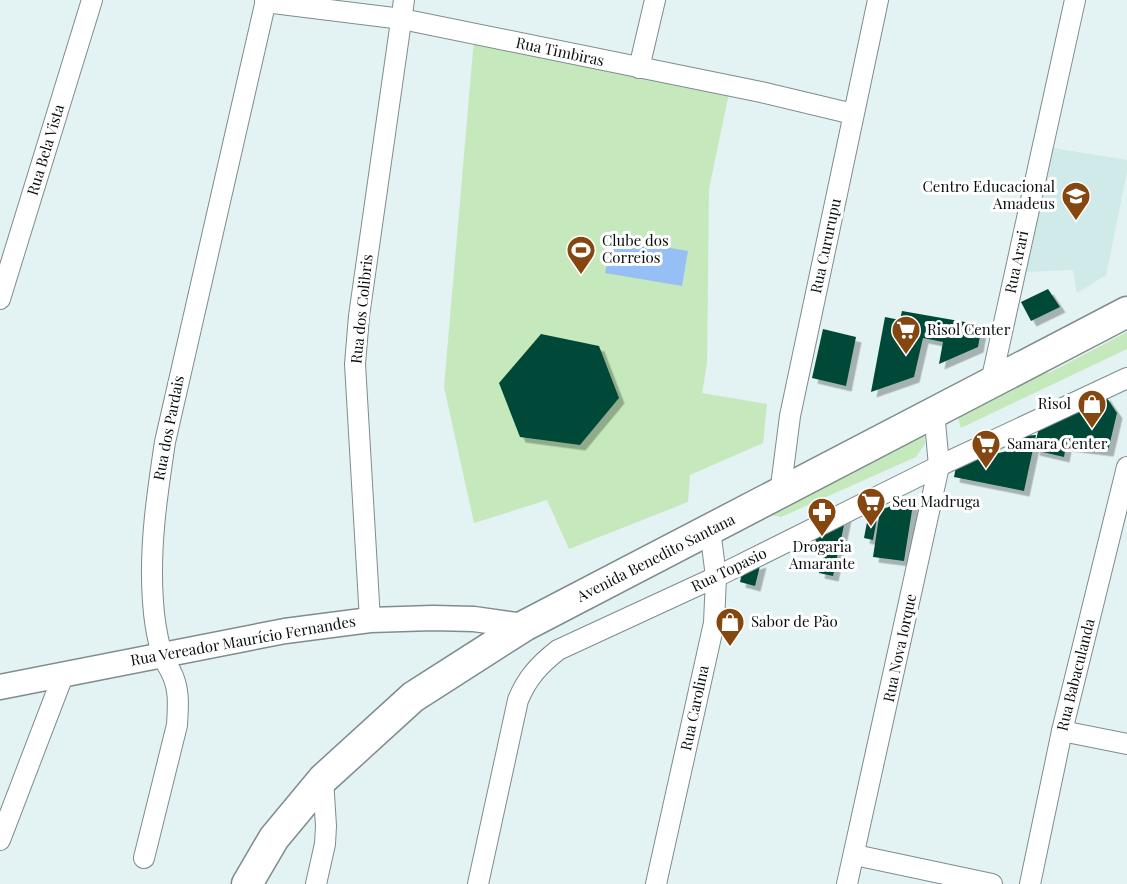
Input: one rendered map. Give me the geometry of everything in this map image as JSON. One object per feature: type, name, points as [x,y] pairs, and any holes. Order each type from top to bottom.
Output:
[{"type":"main road","name":"Avenida Benedito Santana","points":[[247,884],[274,838],[323,779],[413,697],[524,626],[1127,312]]},
{"type":"street","name":"Rua Bela Vista","points":[[0,299],[3,278],[92,0]]},
{"type":"street","points":[[639,68],[655,0]]},
{"type":"street","name":"Rua Cururupu","points":[[780,494],[790,416],[878,0]]},
{"type":"street","name":"Rua Arari","points":[[991,382],[1075,0]]},
{"type":"street","name":"Rua Timbiras","points":[[266,1],[403,10],[639,68],[853,114]]},
{"type":"street","name":"Rua dos Pardais","points":[[144,858],[177,725],[179,704],[172,672],[161,654],[153,602],[153,553],[157,496],[165,442],[266,1]]},
{"type":"street","name":"Rua dos Colibris","points":[[370,620],[355,364],[358,316],[403,10]]},
{"type":"street","name":"Rua Topasio","points":[[478,884],[518,700],[532,674],[558,650],[716,577],[939,466],[1127,378]]},
{"type":"street","name":"Rua Nova Iorque","points":[[848,884],[939,466],[934,411]]},
{"type":"street","name":"Rua Babaculanda","points":[[1030,884],[1062,731],[1127,467]]},
{"type":"street","name":"Rua Carolina","points":[[656,884],[714,623],[716,577],[710,530]]},
{"type":"street","name":"Rua Vereador Maurício Fernandes","points":[[0,687],[285,631],[370,620],[474,619],[524,626]]},
{"type":"street","points":[[0,840],[64,673]]},
{"type":"street","points":[[1062,731],[1127,744]]},
{"type":"street","points":[[316,884],[325,844],[323,779]]},
{"type":"street","points":[[855,855],[992,884]]},
{"type":"shaded area","name":"Centro Educacional Amadeus","points":[[1053,148],[1127,160],[1127,172],[1106,275],[1077,293],[1073,270],[1023,272]]},
{"type":"green space","name":"Clube dos Correios","points":[[474,39],[729,93],[709,189],[707,364],[702,393],[767,404],[763,443],[690,475],[688,502],[569,549],[547,500],[474,523],[444,387]]},
{"type":"green space","points":[[1127,332],[1127,349],[961,428],[957,414],[999,384],[1051,372]]},
{"type":"green space","points":[[916,427],[924,435],[925,444],[916,457],[781,517],[772,515],[767,510]]},
{"type":"water","points":[[612,238],[688,251],[682,286],[605,273]]},
{"type":"building","points":[[1048,289],[1060,307],[1031,321],[1021,302]]},
{"type":"building","name":"Risol Center","points":[[902,311],[982,325],[978,347],[939,364],[943,342],[923,338],[914,377],[871,392],[885,317],[900,320]]},
{"type":"building","points":[[823,329],[856,337],[846,386],[812,378]]},
{"type":"building","points":[[541,334],[599,346],[619,398],[580,445],[520,437],[499,383]]},
{"type":"building","name":"Risol","points":[[1105,395],[1117,413],[1108,451],[1066,446],[1064,457],[1034,450],[1039,427]]},
{"type":"building","name":"Samara Center","points":[[1036,435],[1024,491],[954,477],[957,462],[1021,448],[1023,436]]},
{"type":"building","points":[[914,498],[904,561],[873,557],[880,510]]},
{"type":"building","name":"Seu Madruga","points":[[878,513],[873,540],[864,538],[868,517]]},
{"type":"building","points":[[846,516],[833,576],[819,573],[825,545],[815,543],[818,530]]},
{"type":"building","points":[[761,562],[755,586],[740,582],[743,568]]},
{"type":"place","name":"Centro Educacional Amadeus","points":[[1076,222]]},
{"type":"place","name":"Clube dos Correios","points":[[581,276]]},
{"type":"place","name":"Risol Center","points":[[906,356]]},
{"type":"place","name":"Risol","points":[[1092,430]]},
{"type":"place","name":"Samara Center","points":[[986,470]]},
{"type":"place","name":"Seu Madruga","points":[[871,528]]},
{"type":"place","name":"Drogaria Amarante","points":[[822,538]]},
{"type":"place","name":"Sabor de Pão","points":[[730,648]]}]
